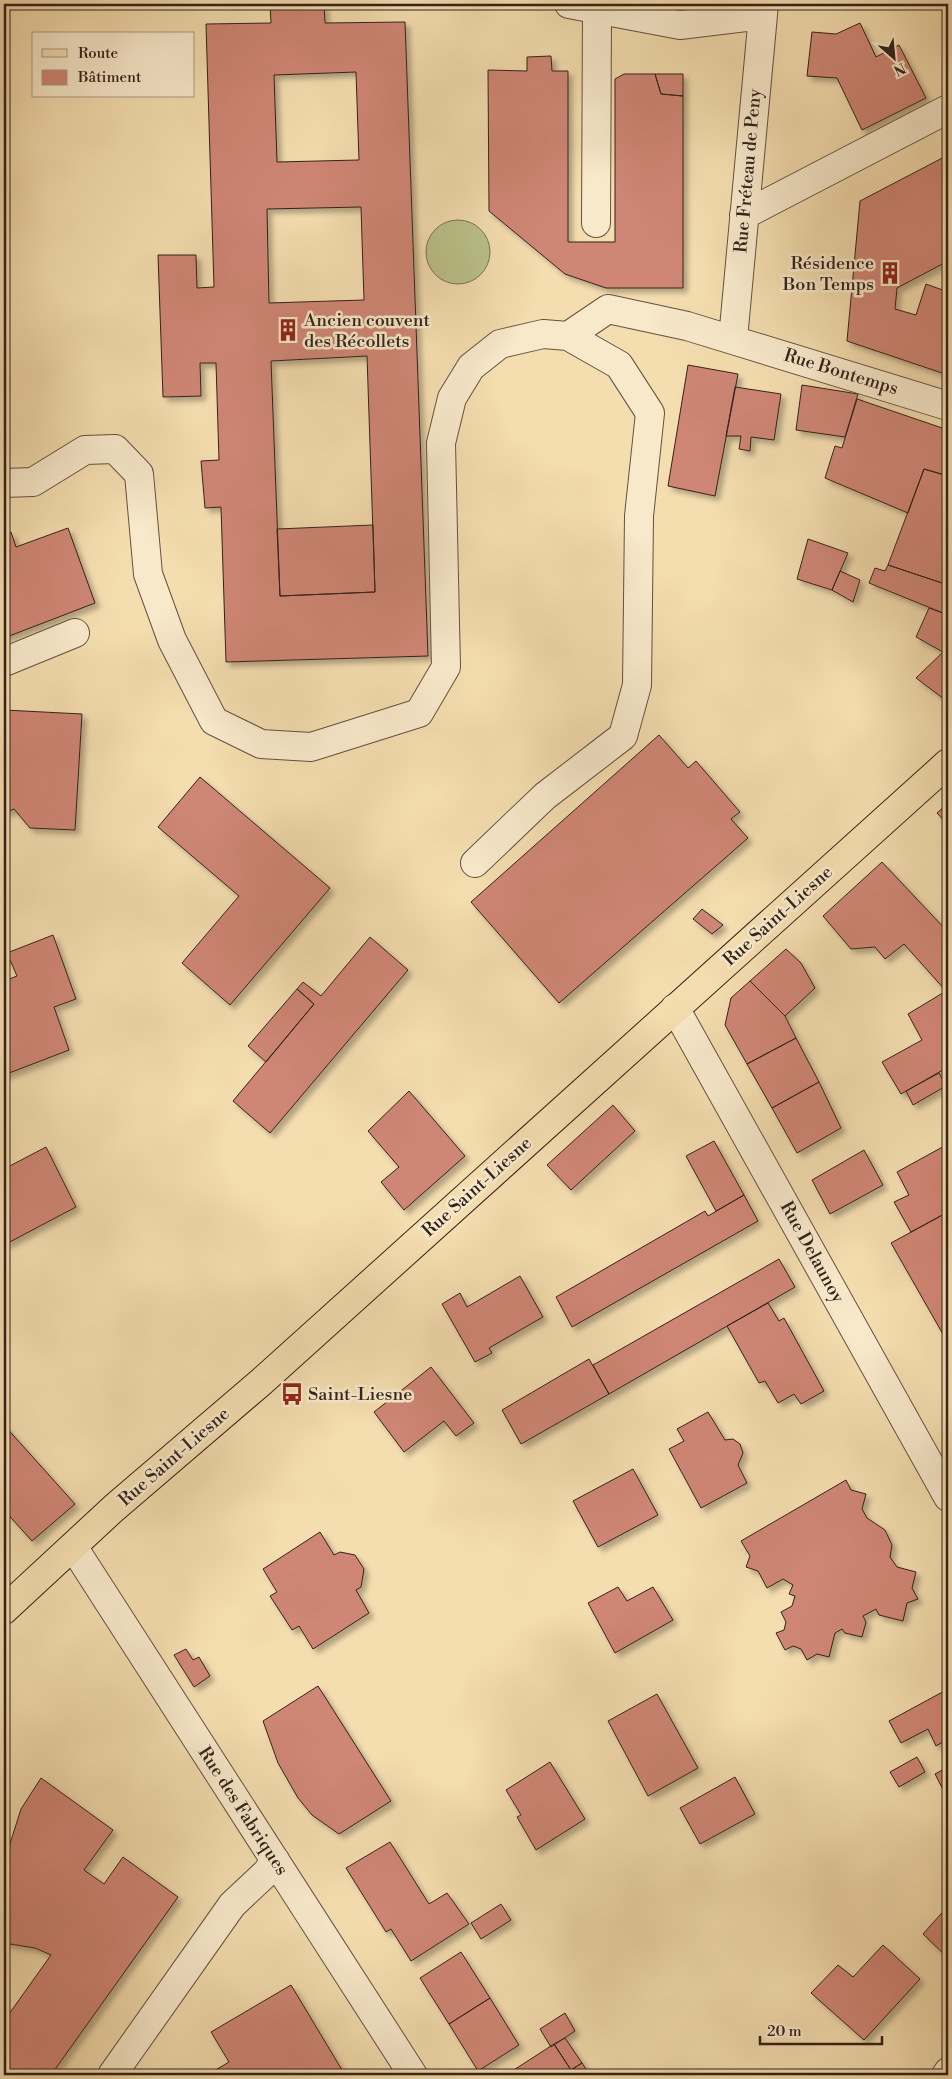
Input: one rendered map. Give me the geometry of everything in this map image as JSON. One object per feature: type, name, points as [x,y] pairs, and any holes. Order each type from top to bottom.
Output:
[{"type":"main road","name":"Rue Saint-Liesne","points":[[4,1610],[74,1548],[114,1508],[260,1383],[948,763]]},
{"type":"street","points":[[569,4],[680,25],[708,12],[763,10]]},
{"type":"street","points":[[596,223],[597,9]]},
{"type":"street","name":"Rue Fréteau de Peny","points":[[733,339],[763,10]]},
{"type":"street","points":[[744,214],[948,109]]},
{"type":"street","name":"Rue Bontemps","points":[[568,336],[608,309],[683,324],[948,406]]},
{"type":"street","points":[[4,483],[33,482],[85,450],[115,449],[139,474],[148,574],[172,640],[214,721],[261,744],[311,747],[419,713],[446,666],[441,442],[452,398],[471,367],[500,344],[543,334],[568,336],[619,365],[650,414],[639,516],[637,685],[623,736],[545,796],[475,863]]},
{"type":"street","points":[[4,662],[75,633]]},
{"type":"street","name":"Rue Delaunoy","points":[[675,1008],[948,1497]]},
{"type":"street","name":"Rue des Fabriques","points":[[74,1548],[413,2075]]},
{"type":"street","points":[[112,2075],[232,1905],[267,1872],[275,1860]]},
{"type":"green space","points":[[452,220],[464,220],[481,229],[488,240],[490,252],[488,264],[481,275],[464,284],[452,284],[440,279],[431,270],[426,258],[426,246],[431,234],[440,225]]},
{"type":"building","name":"Ancien couvent des Récollets","points":[[270,4],[324,5],[325,23],[405,22],[428,656],[226,662],[221,507],[205,508],[201,461],[219,460],[216,363],[200,363],[201,396],[163,397],[158,255],[196,255],[197,288],[214,287],[206,24],[271,23]],"holes":[[[356,72],[359,160],[277,162],[274,75]],[[361,207],[364,300],[269,303],[267,209]],[[367,356],[375,592],[280,596],[271,361]]]},
{"type":"building","points":[[860,23],[876,57],[899,45],[926,98],[862,130],[837,78],[807,76],[812,32],[836,34]]},
{"type":"building","points":[[551,56],[552,71],[568,71],[568,242],[615,242],[615,79],[624,74],[655,74],[661,94],[683,96],[683,288],[606,288],[565,274],[489,211],[488,70],[527,71],[527,57]]},
{"type":"building","points":[[655,74],[683,74],[683,96],[661,94]]},
{"type":"building","name":"Résidence Bon Temps","points":[[948,155],[948,261],[897,288],[895,309],[916,315],[926,284],[948,292],[948,375],[847,341],[860,201]]},
{"type":"building","points":[[688,365],[738,374],[715,496],[668,486]]},
{"type":"building","points":[[802,385],[858,394],[845,437],[796,430]]},
{"type":"building","points":[[735,387],[781,394],[774,440],[751,437],[750,451],[739,449],[741,436],[726,436]]},
{"type":"building","points":[[857,399],[948,430],[948,476],[924,469],[908,513],[825,478],[835,446],[842,448]]},
{"type":"building","points":[[924,469],[948,476],[948,585],[888,565]]},
{"type":"building","points":[[373,525],[375,592],[280,596],[277,529]]},
{"type":"building","points":[[68,528],[95,603],[4,638],[4,535],[11,532],[16,547]]},
{"type":"building","points":[[808,539],[848,553],[832,590],[797,579]]},
{"type":"building","points":[[888,565],[948,585],[948,615],[869,583],[875,568],[885,571]]},
{"type":"building","points":[[840,571],[860,580],[853,602],[832,590]]},
{"type":"building","points":[[929,608],[948,615],[948,645],[943,652],[916,637]]},
{"type":"building","points":[[946,649],[948,651],[948,702],[916,678]]},
{"type":"building","points":[[4,710],[82,714],[75,830],[30,828],[14,809],[4,813]]},
{"type":"building","points":[[659,735],[688,768],[696,761],[740,812],[731,819],[748,838],[559,1003],[471,902]]},
{"type":"building","points":[[200,777],[330,888],[230,1005],[182,963],[239,896],[158,827]]},
{"type":"building","points":[[948,803],[948,825],[937,813]]},
{"type":"building","points":[[882,862],[948,932],[948,1067],[901,1094],[882,1062],[922,1040],[908,1014],[946,991],[904,944],[885,959],[875,947],[851,949],[823,916]]},
{"type":"building","points":[[702,909],[723,925],[712,934],[693,919]]},
{"type":"building","points":[[53,935],[76,999],[54,1007],[69,1050],[4,1075],[4,981],[17,976],[7,953]]},
{"type":"building","points":[[370,937],[408,970],[270,1133],[233,1101],[314,1004],[297,989],[303,982],[321,996]]},
{"type":"building","points":[[786,949],[801,963],[815,988],[785,1016],[750,981]]},
{"type":"building","points":[[750,981],[785,1016],[796,1038],[747,1064],[725,1025],[731,998]]},
{"type":"building","points":[[297,989],[314,1004],[266,1062],[248,1046]]},
{"type":"building","points":[[796,1038],[819,1082],[772,1108],[747,1064]]},
{"type":"building","points":[[939,1073],[946,1086],[913,1105],[906,1091]]},
{"type":"building","points":[[819,1082],[841,1128],[797,1153],[772,1108]]},
{"type":"building","points":[[409,1091],[465,1156],[404,1210],[381,1182],[399,1167],[368,1131]]},
{"type":"building","points":[[613,1105],[635,1131],[571,1190],[547,1165]]},
{"type":"building","points":[[714,1141],[744,1195],[716,1211],[686,1156]]},
{"type":"building","points":[[948,1144],[948,1212],[911,1232],[894,1202],[909,1195],[897,1172]]},
{"type":"building","points":[[46,1147],[76,1207],[4,1245],[4,1169]]},
{"type":"building","points":[[864,1150],[883,1185],[830,1214],[812,1180]]},
{"type":"building","points":[[744,1195],[758,1221],[572,1327],[556,1297],[705,1211],[708,1216]]},
{"type":"building","points":[[948,1212],[948,1343],[891,1243]]},
{"type":"building","points":[[779,1259],[795,1287],[609,1394],[593,1365]]},
{"type":"building","points":[[520,1276],[543,1317],[489,1348],[492,1353],[475,1362],[442,1304],[460,1293],[467,1307]]},
{"type":"building","points":[[768,1303],[779,1321],[784,1318],[824,1391],[801,1404],[794,1394],[778,1403],[765,1381],[759,1383],[727,1326]]},
{"type":"building","points":[[589,1359],[609,1394],[521,1444],[502,1410]]},
{"type":"building","points":[[431,1367],[474,1423],[456,1436],[444,1421],[404,1452],[374,1412]]},
{"type":"building","points":[[708,1412],[725,1440],[733,1439],[740,1444],[743,1453],[738,1465],[747,1483],[701,1508],[669,1449],[684,1441],[677,1429]]},
{"type":"building","points":[[4,1425],[75,1504],[32,1541],[4,1510]]},
{"type":"building","points":[[633,1469],[658,1515],[598,1547],[573,1501]]},
{"type":"building","points":[[846,1480],[851,1490],[866,1494],[862,1509],[867,1518],[885,1530],[892,1545],[890,1557],[897,1567],[916,1572],[912,1588],[918,1599],[907,1603],[903,1621],[879,1615],[876,1609],[863,1616],[866,1622],[862,1637],[845,1633],[842,1629],[835,1633],[829,1657],[817,1654],[807,1660],[801,1649],[793,1646],[785,1650],[776,1633],[784,1630],[786,1622],[781,1612],[792,1606],[795,1596],[789,1594],[793,1585],[783,1579],[767,1588],[758,1571],[746,1567],[750,1556],[741,1541]]},
{"type":"building","points":[[320,1532],[334,1555],[340,1552],[355,1555],[364,1569],[361,1587],[356,1590],[369,1613],[313,1649],[299,1626],[292,1630],[270,1596],[277,1592],[263,1569]]},
{"type":"building","points":[[618,1587],[627,1601],[653,1587],[673,1620],[615,1653],[588,1603]]},
{"type":"building","points":[[186,1649],[193,1660],[199,1657],[210,1676],[194,1687],[174,1655]]},
{"type":"building","points":[[318,1686],[391,1801],[339,1834],[312,1815],[298,1798],[278,1763],[263,1721]]},
{"type":"building","points":[[948,1689],[948,1739],[936,1746],[928,1729],[901,1743],[889,1721]]},
{"type":"building","points":[[657,1694],[698,1768],[648,1796],[608,1721]]},
{"type":"building","points":[[917,1757],[925,1772],[899,1787],[890,1772]]},
{"type":"building","points":[[550,1762],[585,1819],[536,1850],[517,1817],[521,1815],[506,1790]]},
{"type":"building","points":[[948,1767],[948,1799],[935,1774]]},
{"type":"building","points":[[735,1777],[755,1814],[700,1844],[680,1808]]},
{"type":"building","points":[[41,1778],[113,1830],[84,1870],[104,1884],[123,1857],[178,1897],[51,2075],[4,2075],[4,2021],[51,1955],[35,1948],[4,1943],[4,1877],[7,1853],[21,1809]]},
{"type":"building","points":[[390,1842],[429,1904],[447,1893],[469,1924],[411,1961],[391,1929],[386,1932],[346,1868]]},
{"type":"building","points":[[501,1904],[511,1920],[481,1939],[471,1923]]},
{"type":"building","points":[[948,1906],[948,1958],[923,1934]]},
{"type":"building","points":[[883,1945],[920,1979],[864,2040],[811,1993],[838,1965],[853,1977]]},
{"type":"building","points":[[461,1952],[490,1998],[449,2024],[420,1978]]},
{"type":"building","points":[[291,1985],[345,2075],[207,2075],[229,2062],[211,2032]]},
{"type":"building","points":[[490,1998],[519,2045],[478,2071],[449,2024]]},
{"type":"building","points":[[565,2013],[575,2031],[551,2047],[540,2029]]},
{"type":"building","points":[[565,2038],[582,2063],[571,2070],[554,2044]]},
{"type":"building","points":[[554,2044],[571,2070],[582,2063],[590,2075],[506,2075]]},
{"type":"place","name":"Résidence Bon Temps","points":[[890,273]]},
{"type":"place","name":"Ancien couvent des Récollets","points":[[288,330]]},
{"type":"place","name":"Saint-Liesne","points":[[292,1394]]}]
